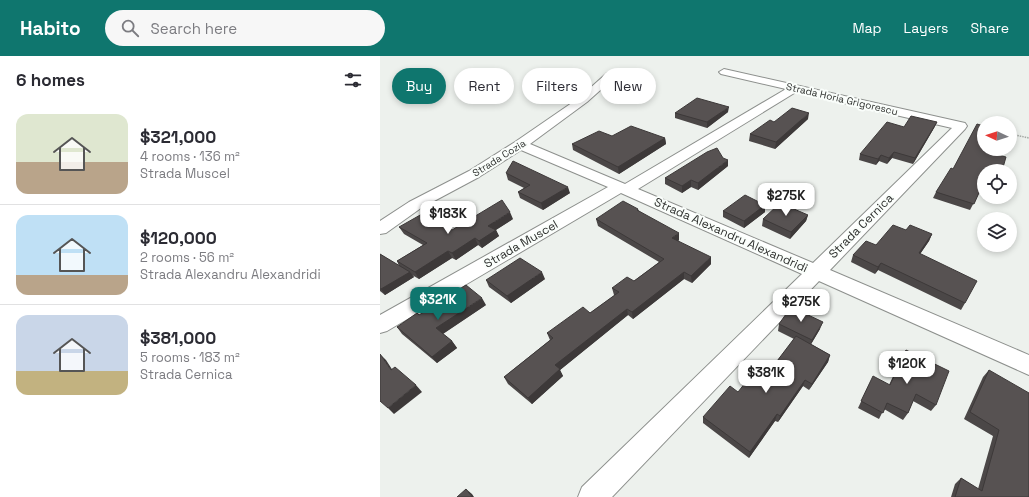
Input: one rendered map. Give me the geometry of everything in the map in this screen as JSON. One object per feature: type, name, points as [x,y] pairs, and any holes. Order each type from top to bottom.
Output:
[{"type":"street","name":"Strada Horia Grigorescu","points":[[724,72],[961,126]]},
{"type":"street","name":"Strada Cozia","points":[[380,229],[416,205],[474,174],[520,145],[583,100],[600,85]]},
{"type":"street","name":"Strada Muscel","points":[[380,325],[624,188],[795,88]]},
{"type":"street","name":"Strada Cernica","points":[[592,497],[961,126]]},
{"type":"street","name":"Strada Alexandru Alexandridi","points":[[520,145],[624,188],[1029,364]]},
{"type":"path","points":[[1017,135],[1029,138]]},
{"type":"building","points":[[697,98],[729,107],[707,122],[675,113]]},
{"type":"building","points":[[792,108],[809,113],[776,142],[750,134],[770,120],[774,122]]},
{"type":"building","points":[[911,116],[937,122],[915,158],[894,152],[889,158],[881,155],[878,159],[860,154],[887,122],[904,127]]},
{"type":"building","points":[[977,124],[977,156],[1006,157],[1004,164],[977,164],[977,197],[974,204],[936,192],[951,168],[953,169]]},
{"type":"building","points":[[631,126],[665,138],[618,167],[572,144],[599,131],[612,136]]},
{"type":"building","points":[[717,148],[723,158],[728,160],[698,183],[691,180],[682,186],[665,178],[707,152]]},
{"type":"building","points":[[513,161],[568,187],[541,203],[518,192],[530,185],[506,173]]},
{"type":"building","points":[[745,195],[765,205],[744,221],[723,211]]},
{"type":"building","points":[[502,200],[510,212],[488,226],[496,230],[479,241],[475,238],[452,253],[448,251],[415,272],[397,261],[427,243],[399,227],[422,214],[452,230]]},
{"type":"building","points":[[623,201],[679,233],[672,238],[711,257],[691,276],[684,272],[632,312],[627,309],[555,365],[560,369],[528,398],[504,377],[553,338],[547,333],[583,307],[590,313],[619,292],[612,288],[627,277],[634,281],[664,259],[596,219]]},
{"type":"building","points":[[780,203],[808,215],[791,232],[763,219]]},
{"type":"building","points":[[893,225],[906,230],[910,225],[932,234],[919,253],[977,281],[965,303],[881,263],[878,267],[853,255],[866,241],[876,245]]},
{"type":"building","points":[[380,254],[410,272],[381,289],[380,289]]},
{"type":"building","points":[[520,258],[542,272],[507,296],[486,280]]},
{"type":"building","points":[[466,285],[482,298],[436,328],[452,341],[432,357],[397,327],[417,313],[419,315]]},
{"type":"building","points":[[791,307],[823,322],[812,340],[779,324]]},
{"type":"building","points":[[796,336],[830,355],[812,384],[805,380],[780,416],[777,414],[750,452],[703,417],[730,386],[738,392],[761,363],[771,369]]},
{"type":"building","points":[[906,350],[949,371],[936,405],[916,394],[908,413],[887,403],[883,413],[861,401],[873,376],[890,385]]},
{"type":"building","points":[[380,354],[391,370],[395,367],[416,385],[388,408],[380,401]]},
{"type":"building","points":[[989,370],[1029,393],[1029,497],[955,497],[961,478],[982,491],[999,430],[970,412]]},
{"type":"building","points":[[466,489],[472,497],[457,497]]}]
